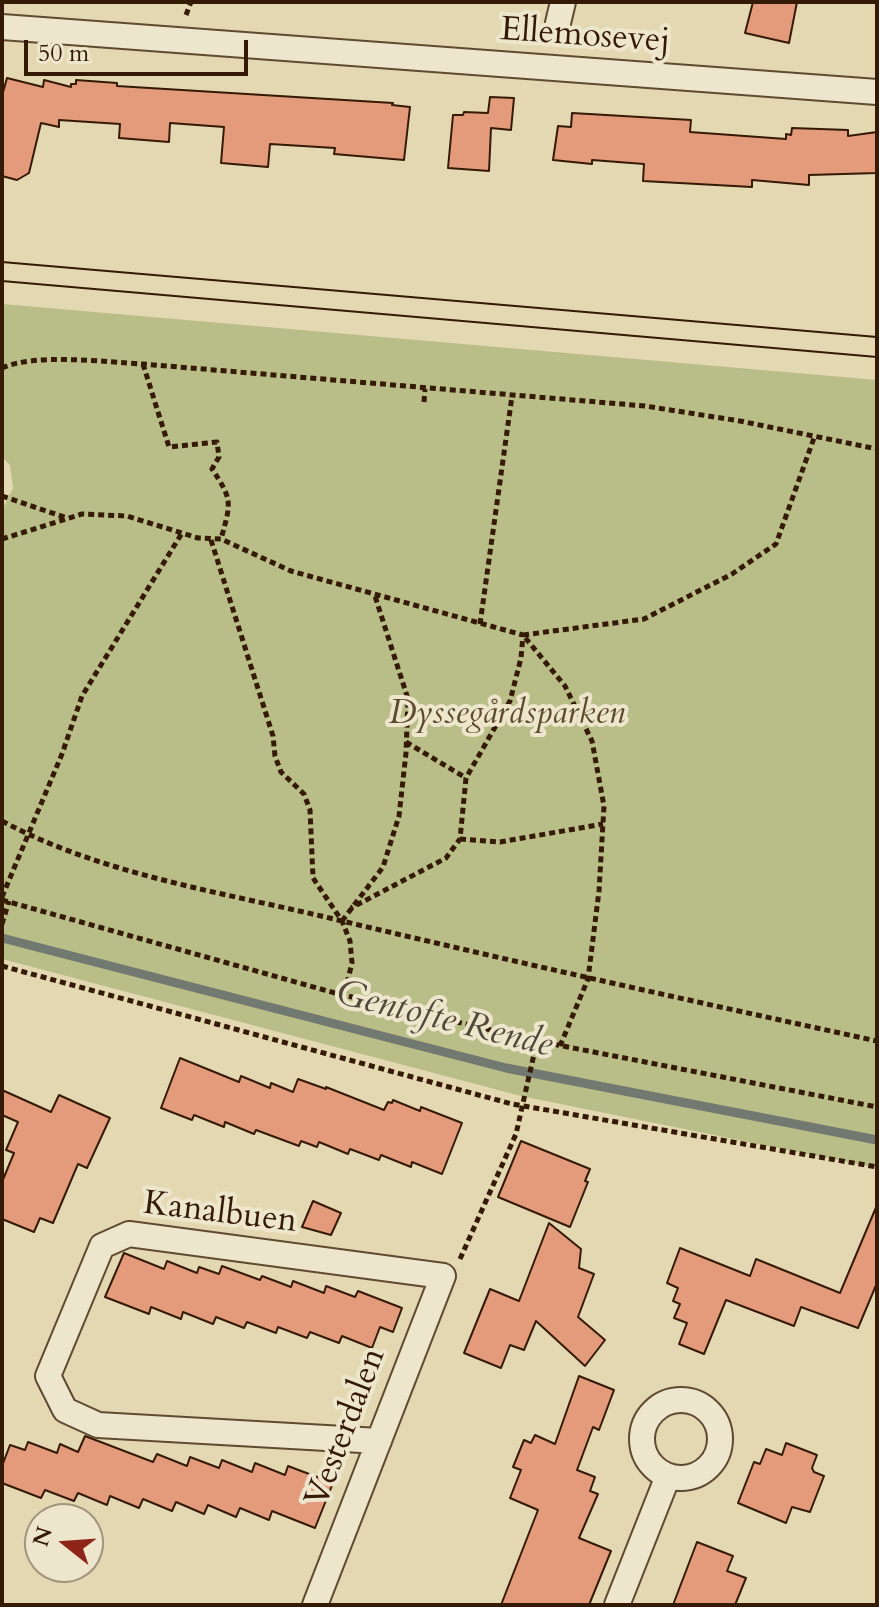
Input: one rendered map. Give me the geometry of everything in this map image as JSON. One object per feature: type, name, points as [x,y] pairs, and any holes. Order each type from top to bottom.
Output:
[{"type":"street","name":"Ellemosevej","points":[[2,27],[877,92]]},
{"type":"street","name":"Kanalbuen","points":[[379,1441],[98,1425],[65,1410],[48,1376],[102,1246],[129,1234],[443,1276]]},
{"type":"street","name":"Vesterdalen","points":[[315,1605],[443,1276]]},
{"type":"street","points":[[617,1605],[668,1476]]},
{"type":"path","points":[[2,368],[13,363],[71,361],[143,364],[645,406],[740,421],[877,449]]},
{"type":"path","points":[[143,364],[169,447],[217,442],[219,457],[212,469],[229,493],[228,517],[221,539]]},
{"type":"path","points":[[424,402],[425,389]]},
{"type":"path","points":[[480,624],[512,396]]},
{"type":"path","points":[[2,539],[82,514],[127,516],[182,533],[211,540],[221,539],[291,571],[523,635],[644,619],[732,574],[776,544],[814,438]]},
{"type":"path","points":[[2,496],[68,519]]},
{"type":"path","points":[[2,924],[4,899],[82,696],[182,533]]},
{"type":"path","points":[[211,540],[273,736],[278,764],[281,772],[304,794],[310,810],[313,878],[342,921],[350,941],[352,963],[344,995]]},
{"type":"path","points":[[342,921],[383,867],[399,816],[408,699],[374,593]]},
{"type":"path","points":[[351,908],[446,858],[460,839],[466,778],[510,701],[521,658],[523,635]]},
{"type":"path","points":[[523,635],[565,686],[592,741],[604,806],[599,891],[588,979],[560,1046]]},
{"type":"path","points":[[406,742],[466,778]]},
{"type":"path","points":[[2,821],[27,834],[128,870],[588,979],[877,1041]]},
{"type":"path","points":[[460,839],[500,842],[603,824]]},
{"type":"path","points":[[4,899],[344,995],[537,1041],[877,1107]]},
{"type":"path","points":[[2,966],[523,1103],[877,1167]]},
{"type":"path","points":[[443,1276],[460,1259],[516,1134],[537,1041]]},
{"type":"green space","name":"Dyssegårdsparken","points":[[2,304],[877,380],[877,1168],[521,1096],[2,959],[2,511],[13,488],[10,465],[2,457]]},
{"type":"building","points":[[753,2],[797,2],[789,43],[745,33]]},
{"type":"building","points":[[7,78],[43,87],[44,80],[71,87],[76,80],[117,83],[117,86],[393,103],[410,107],[404,160],[334,154],[335,148],[270,144],[268,167],[221,163],[224,127],[170,123],[169,142],[119,138],[120,124],[59,120],[59,127],[41,123],[29,173],[17,180],[2,176],[2,96]]},
{"type":"building","points":[[490,97],[514,98],[511,130],[491,128],[489,171],[448,168],[453,115],[488,113]]},
{"type":"building","points":[[572,113],[691,120],[690,132],[786,139],[786,134],[791,135],[792,128],[848,130],[848,136],[877,132],[877,173],[809,175],[809,185],[752,180],[752,187],[643,181],[644,164],[553,160],[558,126],[571,127]]},
{"type":"building","points":[[180,1058],[239,1082],[241,1076],[270,1088],[271,1083],[293,1092],[298,1079],[384,1110],[393,1100],[462,1123],[442,1174],[412,1162],[411,1167],[381,1155],[379,1160],[350,1149],[348,1154],[319,1142],[317,1147],[301,1141],[299,1146],[256,1130],[254,1134],[225,1122],[224,1127],[194,1115],[192,1120],[161,1108]]},
{"type":"building","points":[[2,1090],[51,1112],[59,1095],[110,1118],[87,1168],[78,1164],[53,1223],[40,1218],[34,1232],[2,1219],[2,1182],[14,1153],[6,1150],[18,1122],[2,1115]]},
{"type":"building","points":[[521,1141],[590,1169],[570,1227],[498,1197]]},
{"type":"building","points":[[313,1201],[341,1213],[331,1235],[302,1227]]},
{"type":"building","points":[[877,1205],[877,1283],[858,1328],[801,1307],[794,1326],[726,1300],[704,1354],[679,1344],[687,1323],[674,1318],[680,1304],[673,1301],[678,1288],[667,1283],[680,1248],[750,1276],[756,1259],[840,1293]]},
{"type":"building","points":[[549,1223],[581,1249],[579,1268],[594,1274],[578,1317],[605,1340],[585,1366],[536,1321],[524,1350],[510,1345],[501,1368],[464,1353],[490,1289],[519,1301]]},
{"type":"building","points":[[124,1253],[164,1269],[167,1261],[197,1273],[199,1267],[219,1274],[222,1266],[291,1287],[293,1281],[324,1293],[326,1286],[355,1297],[358,1291],[402,1308],[393,1332],[380,1327],[372,1348],[342,1336],[339,1343],[310,1332],[307,1338],[278,1327],[276,1333],[247,1322],[244,1328],[216,1317],[213,1324],[183,1312],[181,1319],[151,1307],[149,1314],[105,1297]]},
{"type":"building","points":[[579,1376],[614,1390],[599,1430],[593,1427],[577,1470],[595,1477],[590,1491],[598,1494],[579,1538],[611,1551],[589,1605],[501,1605],[538,1510],[510,1498],[521,1470],[513,1467],[524,1440],[531,1443],[535,1435],[555,1444]]},
{"type":"building","points":[[85,1436],[153,1462],[157,1454],[187,1466],[190,1457],[219,1468],[222,1460],[252,1472],[255,1463],[285,1475],[288,1466],[333,1483],[315,1528],[272,1511],[269,1520],[240,1508],[236,1517],[208,1505],[204,1514],[176,1502],[172,1511],[143,1499],[139,1508],[110,1496],[107,1505],[78,1493],[74,1501],[45,1490],[41,1498],[2,1483],[2,1466],[10,1445],[25,1450],[28,1442],[57,1453],[60,1444],[78,1452]]},
{"type":"building","points":[[786,1443],[817,1455],[812,1468],[824,1476],[810,1512],[792,1507],[786,1523],[738,1503],[754,1462],[760,1464],[766,1449],[782,1455]]},
{"type":"building","points":[[697,1542],[733,1556],[727,1571],[746,1578],[735,1605],[673,1605]]},
{"type":"waterway","name":"Gentofte Rende","points":[[2,938],[506,1068],[877,1140]]},
{"type":"tram line","points":[[2,262],[877,337]]},
{"type":"tram line","points":[[2,281],[877,357]]}]
